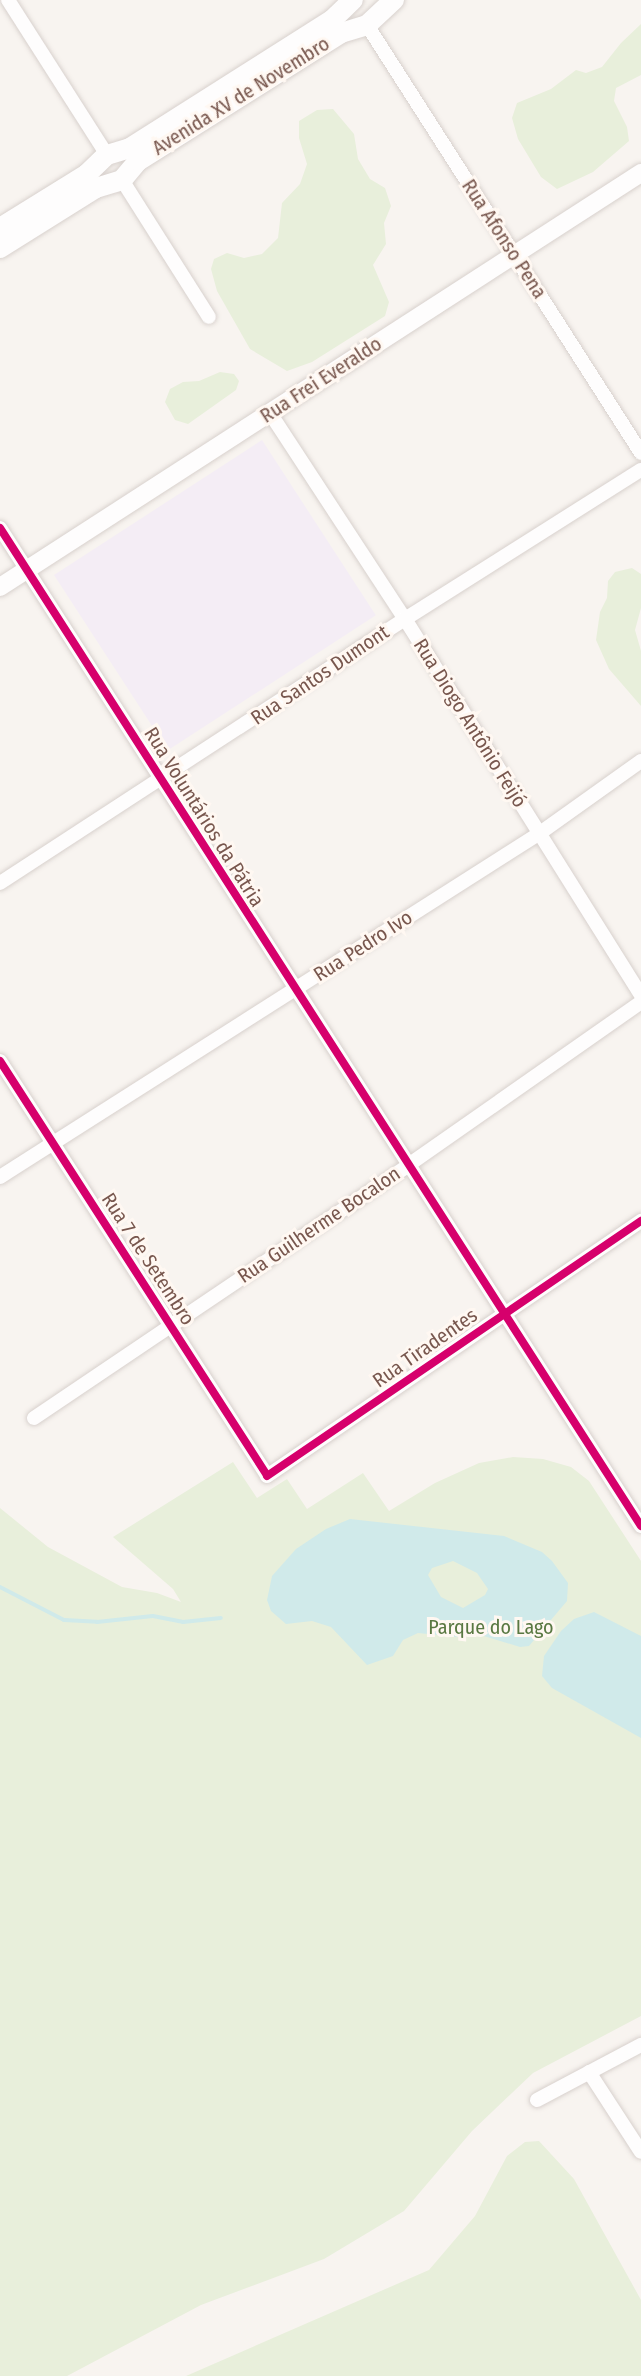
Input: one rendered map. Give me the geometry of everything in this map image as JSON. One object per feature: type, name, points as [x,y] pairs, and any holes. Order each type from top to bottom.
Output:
[{"type":"main road","name":"Avenida XV de Novembro","points":[[0,248],[114,168],[358,9],[394,0]]},
{"type":"main road","name":"Avenida XV de Novembro","points":[[0,228],[114,168]]},
{"type":"street","points":[[8,0],[209,317]]},
{"type":"street","name":"Rua Afonso Pena","points":[[358,9],[641,453]]},
{"type":"street","name":"Rua Frei Everaldo","points":[[0,587],[641,173]]},
{"type":"street","name":"Rua Diogo Antônio Feijó","points":[[270,413],[405,619],[641,995]]},
{"type":"street","name":"Rua Santos Dumont","points":[[0,883],[405,619],[641,470]]},
{"type":"street","name":"Rua Voluntários da Pátria","points":[[0,528],[163,779],[294,991],[641,1526]]},
{"type":"street","name":"Rua Pedro Ivo","points":[[0,1177],[540,833],[641,761]]},
{"type":"street","name":"Rua Guilherme Bocalon","points":[[34,1418],[407,1166],[641,1002]]},
{"type":"street","name":"Rua 7 de Setembro","points":[[0,1061],[267,1476]]},
{"type":"street","name":"Rua Tiradentes","points":[[267,1476],[641,1221]]},
{"type":"street","points":[[537,2100],[641,2045]]},
{"type":"street","points":[[589,2072],[641,2152]]},
{"type":"shaded area","points":[[262,440],[376,615],[168,750],[54,575]]},
{"type":"green space","points":[[641,24],[641,75],[616,88],[614,101],[627,127],[629,141],[593,172],[557,189],[541,177],[518,139],[512,118],[517,103],[551,89],[576,70],[586,73],[602,67]]},
{"type":"green space","points":[[333,109],[354,134],[358,159],[370,179],[385,188],[391,206],[384,223],[386,244],[373,265],[389,302],[385,316],[312,362],[287,371],[250,349],[217,291],[211,269],[214,259],[227,253],[244,258],[262,254],[278,238],[282,203],[300,184],[307,164],[299,138],[299,121],[317,110]]},
{"type":"green space","points":[[220,372],[234,374],[239,381],[236,390],[188,424],[175,420],[165,402],[170,389],[183,382],[199,381]]},
{"type":"green space","points":[[632,568],[641,574],[641,608],[635,630],[641,651],[641,706],[609,669],[596,640],[600,612],[607,598],[608,581],[615,572]]},
{"type":"green space","name":"Parque do Lago","points":[[513,1457],[543,1459],[571,1467],[589,1481],[641,1561],[641,2016],[533,2073],[472,2131],[404,2211],[324,2259],[201,2305],[67,2376],[0,2376],[0,1508],[48,1547],[122,1587],[157,1593],[181,1602],[173,1589],[113,1537],[233,1462],[257,1498],[287,1479],[307,1509],[363,1473],[389,1511],[435,1483],[479,1463]]},
{"type":"green space","points":[[539,2141],[574,2179],[641,2300],[641,2376],[186,2376],[429,2270],[475,2216],[507,2156],[525,2142]]},
{"type":"water","points":[[350,1519],[504,1536],[542,1552],[552,1561],[568,1583],[567,1601],[529,1646],[520,1647],[474,1633],[457,1637],[418,1633],[403,1640],[393,1656],[367,1665],[331,1627],[312,1621],[286,1624],[271,1611],[267,1600],[272,1576],[296,1549],[326,1529]],"holes":[[[453,1561],[477,1573],[488,1589],[485,1595],[463,1608],[441,1597],[428,1575],[432,1568]]]},
{"type":"water","points":[[594,1612],[641,1636],[641,1738],[552,1688],[542,1676],[544,1656],[561,1631],[574,1619]]},
{"type":"waterway","points":[[0,1587],[64,1620],[97,1622],[153,1616],[183,1622],[221,1618]]},
{"type":"cycle path","points":[[0,528],[641,1526]]},
{"type":"cycle path","points":[[0,1061],[267,1476],[641,1221]]}]
